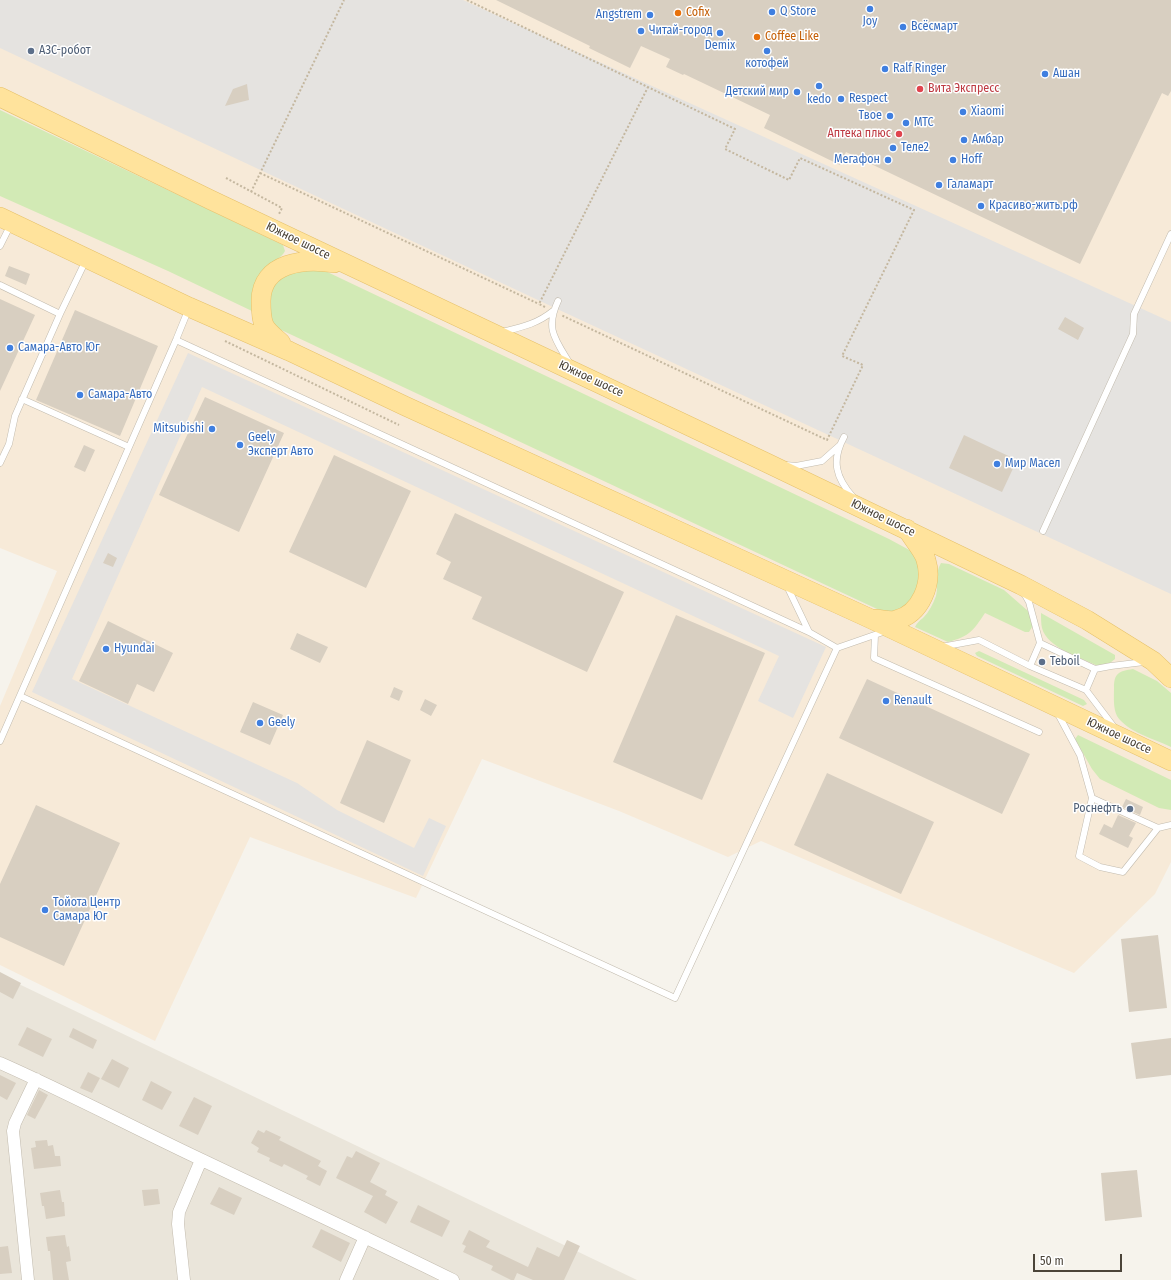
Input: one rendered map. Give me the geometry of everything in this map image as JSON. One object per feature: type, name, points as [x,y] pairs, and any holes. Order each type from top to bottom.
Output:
[{"type":"main road","name":"Южное шоссе","points":[[0,97],[347,265],[864,508],[1021,585],[1087,620],[1154,661],[1171,678]]},
{"type":"main road","name":"Южное шоссе","points":[[6,220],[189,307],[289,351],[784,580],[878,627],[933,648],[1171,761]]},
{"type":"main road","points":[[289,351],[265,326],[260,311],[260,303],[265,283],[274,272],[288,264],[305,261],[321,261],[347,265]]},
{"type":"main road","points":[[878,627],[909,615],[919,604],[925,592],[928,579],[926,559],[907,529]]},
{"type":"street","points":[[0,1063],[454,1280]]},
{"type":"street","points":[[28,1280],[14,1131],[15,1123],[36,1079]]},
{"type":"street","points":[[184,1280],[178,1224],[179,1212],[201,1160]]},
{"type":"street","points":[[346,1280],[365,1237]]},
{"type":"lane","points":[[0,246],[6,220]]},
{"type":"lane","points":[[1043,530],[1133,334],[1134,314],[1171,234]]},
{"type":"lane","points":[[0,463],[9,444],[15,416],[22,399],[86,258]]},
{"type":"lane","points":[[0,285],[60,314]]},
{"type":"lane","points":[[558,301],[553,311],[551,324],[553,336],[574,371]]},
{"type":"lane","points":[[0,741],[176,340],[189,307]]},
{"type":"lane","points":[[494,334],[531,325],[553,311]]},
{"type":"lane","points":[[176,340],[809,632],[838,648]]},
{"type":"lane","points":[[22,399],[129,447]]},
{"type":"lane","points":[[844,438],[840,445],[836,460],[836,467],[847,490],[864,508]]},
{"type":"lane","points":[[765,462],[796,466],[822,461],[840,445]]},
{"type":"lane","points":[[784,580],[809,632]]},
{"type":"lane","points":[[1021,585],[1029,602],[1040,643],[1030,666]]},
{"type":"lane","points":[[20,696],[676,998],[838,648],[878,627]]},
{"type":"lane","points":[[878,627],[874,658],[1039,732]]},
{"type":"lane","points":[[933,648],[979,640],[1030,666],[1086,690],[1122,738]]},
{"type":"lane","points":[[1040,643],[1095,669],[1154,661]]},
{"type":"lane","points":[[1086,690],[1095,669]]},
{"type":"lane","points":[[1054,705],[1080,755],[1092,798],[1079,856],[1100,867],[1123,872],[1158,828]]},
{"type":"lane","points":[[1092,798],[1158,828],[1171,825]]},
{"type":"path","points":[[251,192],[344,0]]},
{"type":"path","points":[[260,173],[827,440],[864,365],[842,356],[914,210],[800,158],[789,180],[725,149],[735,129],[467,0]]},
{"type":"path","points":[[539,304],[648,87]]},
{"type":"path","points":[[226,178],[282,208],[279,214]]},
{"type":"path","points":[[222,340],[399,425]]},
{"type":"shaded area","points":[[0,0],[1171,0],[1171,862],[1155,894],[1074,973],[761,841],[728,857],[619,811],[482,759],[416,898],[250,837],[155,1041],[0,965],[0,706],[57,571],[0,548]]},
{"type":"shaded area","points":[[0,0],[463,0],[1171,322],[1171,594],[0,48]]},
{"type":"shaded area","points":[[188,353],[826,647],[793,718],[758,701],[779,656],[202,387],[72,679],[297,783],[337,810],[414,848],[429,818],[446,826],[423,876],[32,692]]},
{"type":"shaded area","points":[[0,975],[637,1280],[0,1280]]},
{"type":"green space","points":[[0,110],[283,245],[285,251],[283,254],[262,272],[256,288],[252,311],[168,271],[0,196]]},
{"type":"green space","points":[[321,269],[889,539],[913,552],[920,560],[923,593],[892,616],[277,328],[272,320],[268,305],[268,298],[275,285],[286,272]]},
{"type":"green space","points":[[941,563],[949,564],[1004,590],[1028,611],[1032,617],[1032,627],[1029,632],[1025,632],[985,613],[970,632],[948,642],[915,627],[931,608],[935,599],[937,592],[937,576]]},
{"type":"green space","points":[[1041,613],[1115,655],[1115,659],[1106,666],[1098,666],[1066,652],[1045,635],[1042,626]]},
{"type":"green space","points":[[979,651],[1084,700],[1087,704],[1083,706],[977,656],[975,653]]},
{"type":"green space","points":[[1133,669],[1157,681],[1171,693],[1171,747],[1134,731],[1117,716],[1114,702],[1114,683],[1116,676],[1121,672]]},
{"type":"green space","points":[[1078,735],[1171,780],[1171,810],[1159,808],[1100,779],[1092,769],[1075,739]]},
{"type":"building","name":"Амбар","points":[[496,0],[1171,0],[1171,91],[1168,96],[1162,93],[1080,264],[846,152],[840,165],[764,128],[770,115],[666,67],[670,59],[641,46],[630,68],[589,48],[590,46]]},
{"type":"building","points":[[247,84],[249,100],[225,106],[233,89]]},
{"type":"building","points":[[9,266],[30,274],[26,285],[5,276]]},
{"type":"building","name":"Самара-Авто Юг","points":[[0,299],[35,315],[0,391]]},
{"type":"building","points":[[75,310],[158,346],[120,436],[36,400]]},
{"type":"building","points":[[1065,317],[1084,328],[1078,340],[1058,329]]},
{"type":"building","points":[[205,397],[284,433],[239,532],[159,495]]},
{"type":"building","points":[[964,435],[1017,460],[1002,492],[949,468]]},
{"type":"building","points":[[84,445],[95,450],[85,472],[74,467]]},
{"type":"building","points":[[334,455],[411,491],[366,588],[289,552]]},
{"type":"building","points":[[455,513],[624,592],[587,672],[472,619],[482,597],[443,579],[451,562],[436,554]]},
{"type":"building","points":[[108,553],[117,558],[113,567],[103,563]]},
{"type":"building","points":[[676,615],[765,653],[702,800],[613,762]]},
{"type":"building","points":[[108,621],[173,653],[154,692],[137,684],[128,704],[79,681]]},
{"type":"building","points":[[297,633],[328,647],[320,663],[290,649]]},
{"type":"building","points":[[867,679],[1030,754],[1002,814],[839,738]]},
{"type":"building","points":[[394,687],[403,691],[399,701],[390,697]]},
{"type":"building","points":[[425,699],[437,705],[431,716],[420,710]]},
{"type":"building","points":[[253,702],[283,715],[270,745],[240,732]]},
{"type":"building","points":[[367,740],[411,760],[384,823],[340,803]]},
{"type":"building","points":[[827,773],[934,822],[901,894],[794,845]]},
{"type":"building","points":[[1126,799],[1143,807],[1140,815],[1122,807]]},
{"type":"building","name":"Тойота Центр Самара Юг","points":[[36,805],[120,843],[64,966],[0,937],[0,884]]},
{"type":"building","points":[[1118,815],[1136,823],[1129,836],[1133,838],[1128,848],[1099,834],[1104,824],[1112,828]]},
{"type":"building","points":[[1158,935],[1167,1008],[1129,1012],[1121,939]]},
{"type":"building","points":[[0,972],[21,983],[13,999],[0,992]]},
{"type":"building","points":[[27,1027],[52,1039],[43,1057],[18,1045]]},
{"type":"building","points":[[73,1028],[97,1040],[93,1049],[69,1037]]},
{"type":"building","points":[[1171,1038],[1171,1075],[1136,1079],[1131,1043]]},
{"type":"building","points":[[112,1059],[129,1068],[119,1088],[101,1079]]},
{"type":"building","points":[[88,1072],[100,1078],[92,1093],[80,1088]]},
{"type":"building","points":[[0,1075],[16,1083],[7,1100],[0,1096]]},
{"type":"building","points":[[151,1081],[172,1092],[162,1110],[142,1100]]},
{"type":"building","points":[[39,1090],[48,1095],[35,1119],[27,1115]]},
{"type":"building","points":[[194,1097],[212,1106],[198,1135],[179,1126]]},
{"type":"building","points":[[258,1130],[264,1133],[266,1130],[281,1137],[279,1140],[321,1161],[318,1166],[327,1171],[320,1186],[306,1179],[308,1176],[284,1164],[282,1167],[269,1161],[270,1158],[257,1152],[259,1148],[251,1143]]},
{"type":"building","points":[[47,1140],[48,1146],[53,1145],[55,1156],[60,1156],[61,1166],[34,1169],[31,1148],[36,1147],[35,1141]]},
{"type":"building","points":[[356,1151],[380,1163],[370,1182],[387,1191],[385,1195],[398,1202],[386,1224],[364,1212],[373,1196],[336,1178],[347,1156],[352,1158]]},
{"type":"building","points":[[1137,1170],[1142,1217],[1105,1221],[1101,1173]]},
{"type":"building","points":[[219,1187],[242,1198],[234,1215],[210,1204]]},
{"type":"building","points":[[158,1189],[160,1204],[144,1206],[142,1190]]},
{"type":"building","points":[[60,1190],[62,1202],[64,1202],[65,1216],[46,1219],[40,1193]]},
{"type":"building","points":[[418,1205],[450,1221],[442,1237],[410,1222]]},
{"type":"building","points":[[321,1229],[350,1243],[341,1262],[312,1247]]},
{"type":"building","points":[[469,1230],[490,1241],[486,1247],[528,1267],[537,1247],[559,1257],[567,1240],[580,1246],[564,1280],[533,1280],[517,1273],[514,1280],[511,1280],[491,1270],[493,1266],[463,1252],[466,1246],[462,1244]]},
{"type":"building","points":[[65,1235],[67,1247],[69,1246],[71,1261],[66,1262],[69,1280],[53,1280],[50,1251],[48,1251],[46,1237]]},
{"type":"building","points":[[8,1246],[12,1273],[0,1274],[0,1247]]},
{"type":"place","name":"Joy","points":[[870,9]]},
{"type":"place","name":"Q Store","points":[[772,12]]},
{"type":"place","name":"Cofix","points":[[678,13]]},
{"type":"place","name":"Angstrem","points":[[650,15]]},
{"type":"place","name":"Всёсмарт","points":[[903,27]]},
{"type":"place","name":"Читай-город","points":[[641,31]]},
{"type":"place","name":"Demix","points":[[720,33]]},
{"type":"place","name":"Coffee Like","points":[[757,37]]},
{"type":"place","name":"АЗС-робот","points":[[31,51]]},
{"type":"place","name":"котофей","points":[[767,51]]},
{"type":"place","name":"Ralf Ringer","points":[[885,69]]},
{"type":"place","name":"Ашан","points":[[1045,74]]},
{"type":"place","name":"kedo","points":[[819,86]]},
{"type":"place","name":"Вита Экспресс","points":[[920,89]]},
{"type":"place","name":"Детский мир","points":[[797,92]]},
{"type":"place","name":"Respect","points":[[841,99]]},
{"type":"place","name":"Xiaomi","points":[[963,112]]},
{"type":"place","name":"Твое","points":[[890,116]]},
{"type":"place","name":"МТС","points":[[906,123]]},
{"type":"place","name":"Аптека плюс","points":[[899,134]]},
{"type":"place","name":"Амбар","points":[[964,140]]},
{"type":"place","name":"Теле2","points":[[893,148]]},
{"type":"place","name":"Мегафон","points":[[888,160]]},
{"type":"place","name":"Hoff","points":[[953,160]]},
{"type":"place","name":"Галамарт","points":[[939,185]]},
{"type":"place","name":"Красиво-жить.рф","points":[[981,206]]},
{"type":"place","name":"Самара-Авто Юг","points":[[10,348]]},
{"type":"place","name":"Самара-Авто","points":[[80,395]]},
{"type":"place","name":"Mitsubishi","points":[[212,429]]},
{"type":"place","name":"Geely Эксперт Авто","points":[[240,445]]},
{"type":"place","name":"Мир Масел","points":[[997,464]]},
{"type":"place","name":"Hyundai","points":[[106,649]]},
{"type":"place","name":"Teboil","points":[[1042,662]]},
{"type":"place","name":"Renault","points":[[886,701]]},
{"type":"place","name":"Geely","points":[[260,723]]},
{"type":"place","name":"Роснефть","points":[[1130,809]]},
{"type":"place","name":"Тойота Центр Самара Юг","points":[[45,910]]}]
